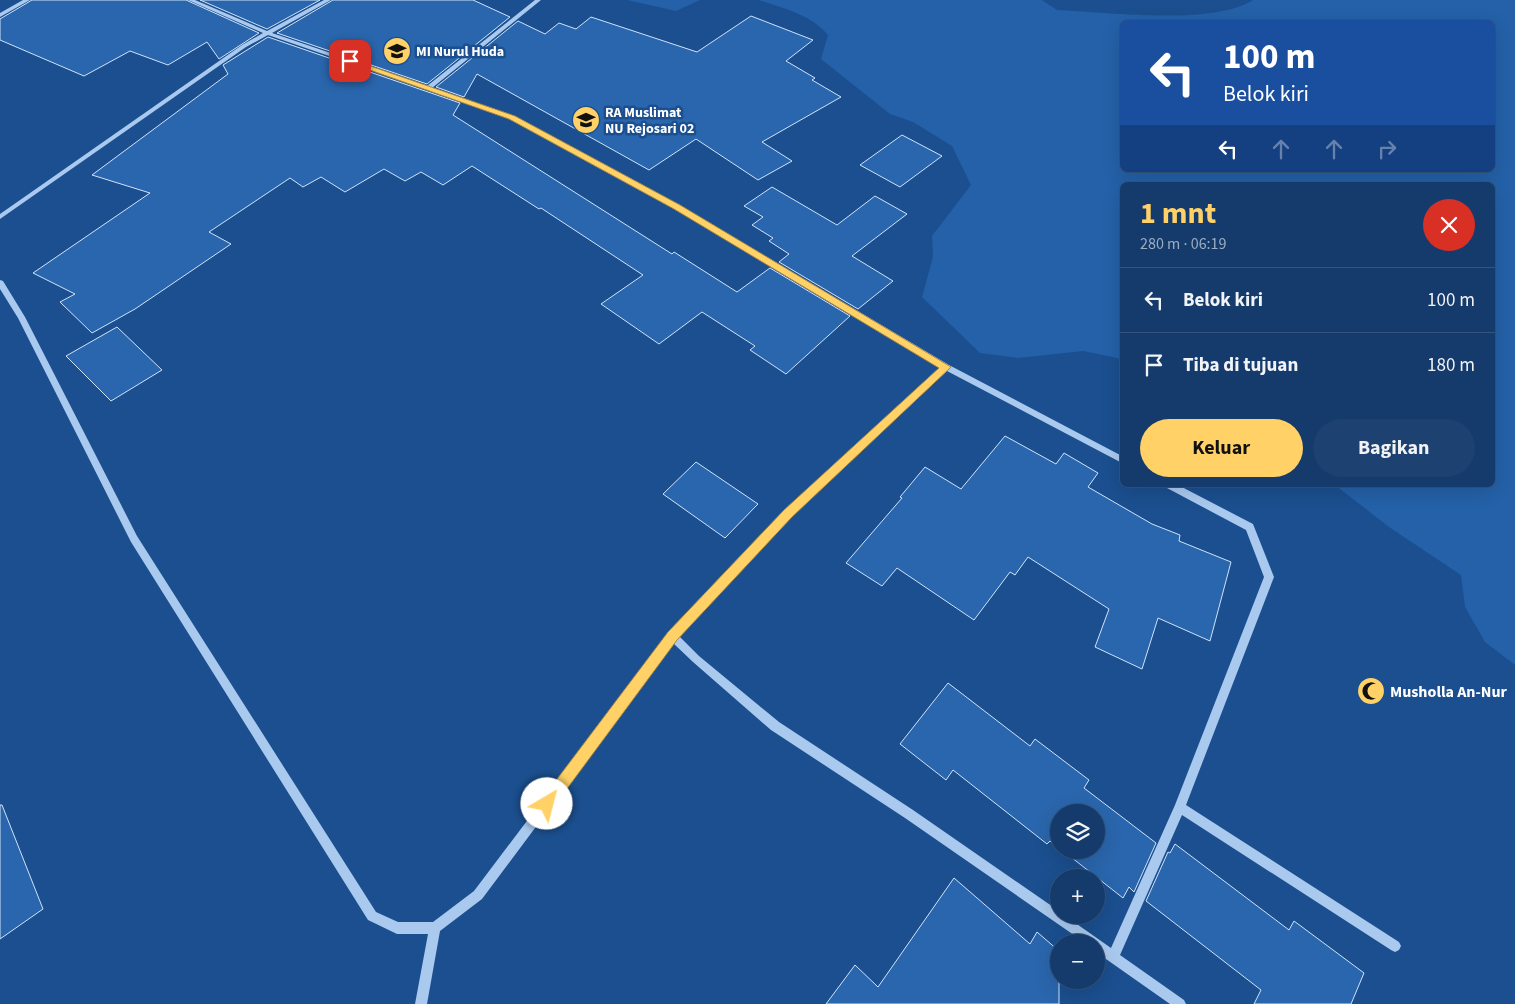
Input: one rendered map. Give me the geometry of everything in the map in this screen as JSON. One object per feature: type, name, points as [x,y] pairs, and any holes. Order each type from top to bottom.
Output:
[{"type":"street","points":[[0,15],[27,0]]},
{"type":"street","points":[[192,0],[267,33],[512,117],[669,202],[946,367],[1120,459]]},
{"type":"street","points":[[0,217],[244,46],[328,0]]},
{"type":"street","points":[[429,88],[538,0]]},
{"type":"street","points":[[0,283],[21,317],[134,539],[372,916],[397,928],[435,928],[478,895],[672,636],[788,513],[946,367]]},
{"type":"street","points":[[1113,957],[1180,807],[1269,577],[1250,527],[1174,487]]},
{"type":"street","points":[[672,636],[696,659],[775,726],[909,814],[1081,934]]},
{"type":"street","points":[[1180,807],[1396,946]]},
{"type":"street","points":[[421,1004],[435,928]]},
{"type":"street","points":[[1105,951],[1180,1004]]},
{"type":"shaded area","points":[[627,0],[700,0],[676,11]]},
{"type":"shaded area","points":[[759,0],[1042,0],[1057,10],[1159,16],[1212,13],[1235,8],[1253,0],[1515,0],[1515,665],[1485,642],[1465,607],[1461,575],[1389,527],[1338,487],[1495,487],[1495,182],[1120,182],[1120,359],[1083,351],[1018,358],[980,353],[922,297],[933,257],[932,236],[971,185],[952,146],[913,122],[890,114],[821,59],[828,35],[813,22],[787,9]]},
{"type":"building","points":[[32,0],[186,0],[259,33],[219,59],[207,42],[168,65],[130,51],[84,76],[0,40],[0,19]]},
{"type":"building","points":[[200,0],[320,0],[267,29]]},
{"type":"building","points":[[333,0],[473,0],[510,17],[427,84],[277,33]]},
{"type":"building","points":[[751,16],[813,40],[786,61],[815,78],[812,80],[841,97],[762,142],[792,161],[758,180],[696,139],[649,170],[477,74],[464,97],[436,87],[518,21],[545,34],[559,23],[576,29],[591,17],[697,52]]},
{"type":"building","points":[[268,37],[460,103],[453,115],[672,254],[674,252],[737,292],[770,268],[850,316],[786,374],[750,350],[755,346],[702,312],[659,344],[601,304],[643,275],[541,208],[539,209],[472,166],[443,185],[421,172],[405,181],[384,169],[345,192],[321,177],[303,187],[290,178],[209,232],[231,244],[135,309],[92,333],[60,302],[75,294],[33,273],[150,193],[92,175],[228,74],[223,65]]},
{"type":"building","points":[[902,135],[942,156],[900,187],[860,165]]},
{"type":"building","points":[[772,187],[837,225],[875,196],[907,214],[852,256],[893,281],[858,309],[779,262],[789,254],[769,241],[773,238],[752,225],[763,217],[744,206]]},
{"type":"building","points":[[117,327],[162,370],[111,401],[66,356]]},
{"type":"building","points":[[1005,436],[1056,464],[1064,453],[1098,473],[1088,487],[1152,524],[1180,535],[1179,541],[1231,562],[1210,641],[1158,618],[1142,669],[1095,647],[1109,609],[1028,557],[1015,575],[1010,572],[974,620],[897,568],[882,586],[846,563],[902,498],[900,497],[925,467],[961,489]]},
{"type":"building","points":[[696,462],[758,504],[725,538],[663,494]]},
{"type":"building","points":[[948,683],[1030,746],[1035,739],[1089,780],[1084,788],[1105,804],[1050,804],[1050,841],[1047,844],[953,770],[946,780],[900,744]]},
{"type":"building","points":[[1105,804],[1156,843],[1134,892],[1129,887],[1123,898],[1105,884],[1105,869],[1086,869],[1073,859],[1105,859]]},
{"type":"building","points":[[0,805],[2,805],[43,909],[0,939]]},
{"type":"building","points":[[1175,844],[1289,930],[1294,921],[1364,973],[1351,1004],[1254,1004],[1261,990],[1146,901],[1168,852],[1170,853]]},
{"type":"building","points":[[954,878],[1030,944],[1037,932],[1050,943],[1050,989],[1059,989],[1059,1004],[826,1004],[855,965],[878,987]]},
{"type":"place","name":"MI Nurul Huda","points":[[397,51]]},
{"type":"place","name":"RA Muslimat NU Rejosari 02","points":[[586,120]]},
{"type":"place","name":"Musholla An-Nur","points":[[1371,691]]},
{"type":"route","points":[[350,61],[512,117],[677,207],[946,367],[788,513],[672,636],[547,804]]}]
